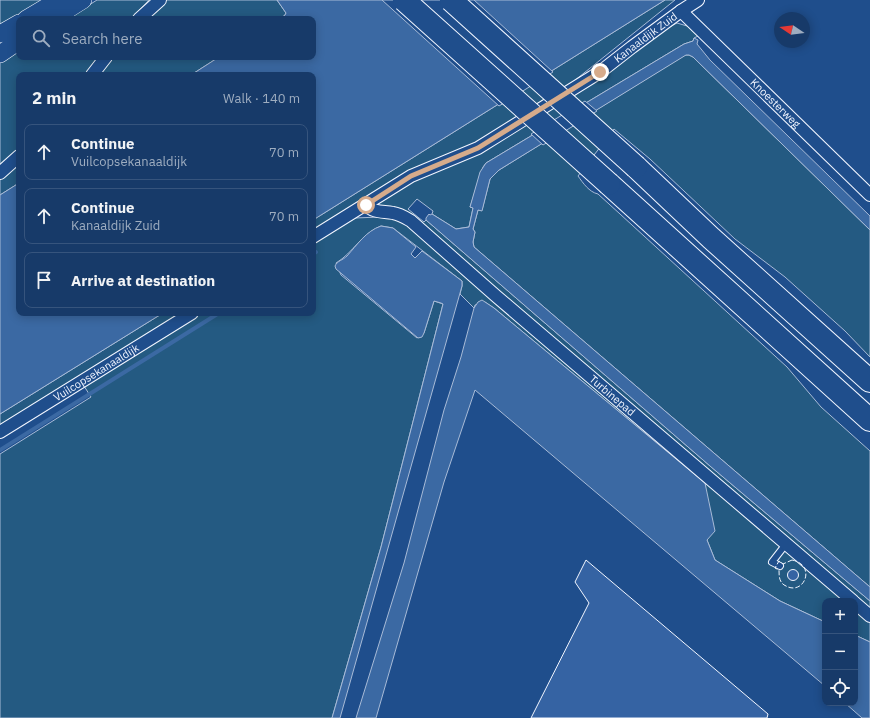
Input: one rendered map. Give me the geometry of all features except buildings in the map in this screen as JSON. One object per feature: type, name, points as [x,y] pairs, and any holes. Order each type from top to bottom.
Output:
[{"type":"highway","points":[[404,0],[870,420]]},
{"type":"highway","points":[[451,0],[636,167],[711,238],[870,380]]},
{"type":"main road","points":[[31,16],[58,0]]},
{"type":"main road","points":[[58,16],[83,0]]},
{"type":"main road","points":[[0,34],[16,25]]},
{"type":"main road","points":[[0,54],[16,43]]},
{"type":"street","points":[[142,16],[160,0]]},
{"type":"street","name":"Kanaaldijk Zuid","points":[[366,205],[411,176],[462,156],[491,140],[600,72],[681,11],[698,0]]},
{"type":"street","name":"Knoesterweg","points":[[681,11],[870,195]]},
{"type":"street","points":[[94,72],[104,60]]},
{"type":"street","points":[[0,173],[16,159]]},
{"type":"street","points":[[316,236],[366,205]]},
{"type":"street","name":"Turbinepad","points":[[366,205],[370,209],[380,212],[394,213],[412,221],[496,296],[849,598]]},
{"type":"street","name":"Vuilcopsekanaaldijk","points":[[0,432],[187,316]]},
{"type":"street","name":"Turbinepad","points":[[858,606],[870,616]]},
{"type":"lane","points":[[780,566],[772,562],[786,544]]},
{"type":"shaded area","points":[[0,0],[46,0],[19,16],[16,16],[16,18],[0,27]]},
{"type":"shaded area","points":[[97,0],[149,0],[134,16],[72,16]]},
{"type":"shaded area","points":[[165,0],[277,0],[286,13],[284,16],[148,16]]},
{"type":"shaded area","points":[[277,0],[665,0],[316,218],[316,72],[196,72],[214,60],[316,60],[316,16],[284,16],[286,13]]},
{"type":"shaded area","points":[[665,0],[675,0],[569,85],[469,147],[316,230],[316,218]]},
{"type":"shaded area","points":[[677,23],[687,26],[698,36],[694,38],[693,41],[684,44],[486,163],[483,167],[470,207],[473,208],[469,227],[456,229],[432,214],[433,211],[417,199],[408,209],[424,222],[426,220],[710,466],[870,601],[870,642],[858,636],[858,598],[822,598],[822,621],[780,601],[715,560],[707,540],[705,483],[494,308],[485,302],[475,305],[474,308],[460,294],[462,281],[393,228],[381,226],[368,233],[348,254],[336,263],[341,275],[417,338],[424,333],[434,301],[443,304],[381,547],[332,718],[0,718],[0,454],[91,397],[84,386],[196,316],[316,316],[316,241],[355,218],[380,217],[373,206],[412,182],[519,129],[587,87],[669,27]]},
{"type":"shaded area","points":[[694,38],[698,40],[697,44],[710,60],[870,216],[870,230],[693,57],[686,55],[499,170],[490,179],[482,211],[478,210],[473,229],[475,232],[473,242],[474,247],[870,587],[870,601],[710,466],[426,220],[429,214],[432,214],[456,229],[469,227],[473,208],[470,207],[480,172],[486,163],[684,44],[693,41]]},
{"type":"shaded area","points":[[16,52],[16,60],[97,60],[89,72],[16,72],[16,153],[0,166],[0,63]]},
{"type":"shaded area","points":[[685,55],[693,57],[870,230],[870,357],[845,331],[785,277],[735,239],[650,159],[614,129],[578,176],[589,189],[598,194],[787,367],[821,407],[870,451],[870,587],[474,247],[473,242],[475,232],[473,229],[478,210],[482,210],[490,179],[499,170]]},
{"type":"shaded area","points":[[110,60],[214,60],[196,72],[101,72]]},
{"type":"shaded area","points":[[16,166],[16,185],[0,195],[0,179]]},
{"type":"shaded area","points":[[16,185],[16,316],[158,316],[0,414],[0,195]]},
{"type":"shaded area","points":[[381,226],[393,228],[416,247],[411,254],[415,258],[422,251],[462,281],[462,286],[340,718],[332,718],[381,547],[443,304],[434,301],[424,333],[422,337],[418,338],[336,269],[336,264],[347,256],[362,239],[371,231]]},
{"type":"shaded area","points":[[482,300],[494,308],[705,483],[715,531],[707,540],[715,560],[780,601],[822,621],[822,683],[475,390],[444,482],[376,718],[356,718],[404,563],[444,410],[461,357],[474,308],[478,302]]},
{"type":"shaded area","points":[[158,316],[178,316],[0,427],[0,414]]},
{"type":"shaded area","points":[[858,636],[870,642],[870,718],[862,718],[848,706],[858,706]]},
{"type":"pier","points":[[382,0],[474,0],[553,72],[499,106]]},
{"type":"pier","points":[[585,101],[597,111],[543,145],[531,134]]},
{"type":"waterway","points":[[0,450],[214,316]]},
{"type":"fence","points":[[792,560],[800,563],[806,573],[805,579],[802,583],[798,587],[792,588],[782,583],[779,577],[779,570],[775,568],[779,561],[783,564],[792,560]]},
{"type":"route","points":[[366,205],[411,176],[462,156],[478,148],[600,72]]}]
